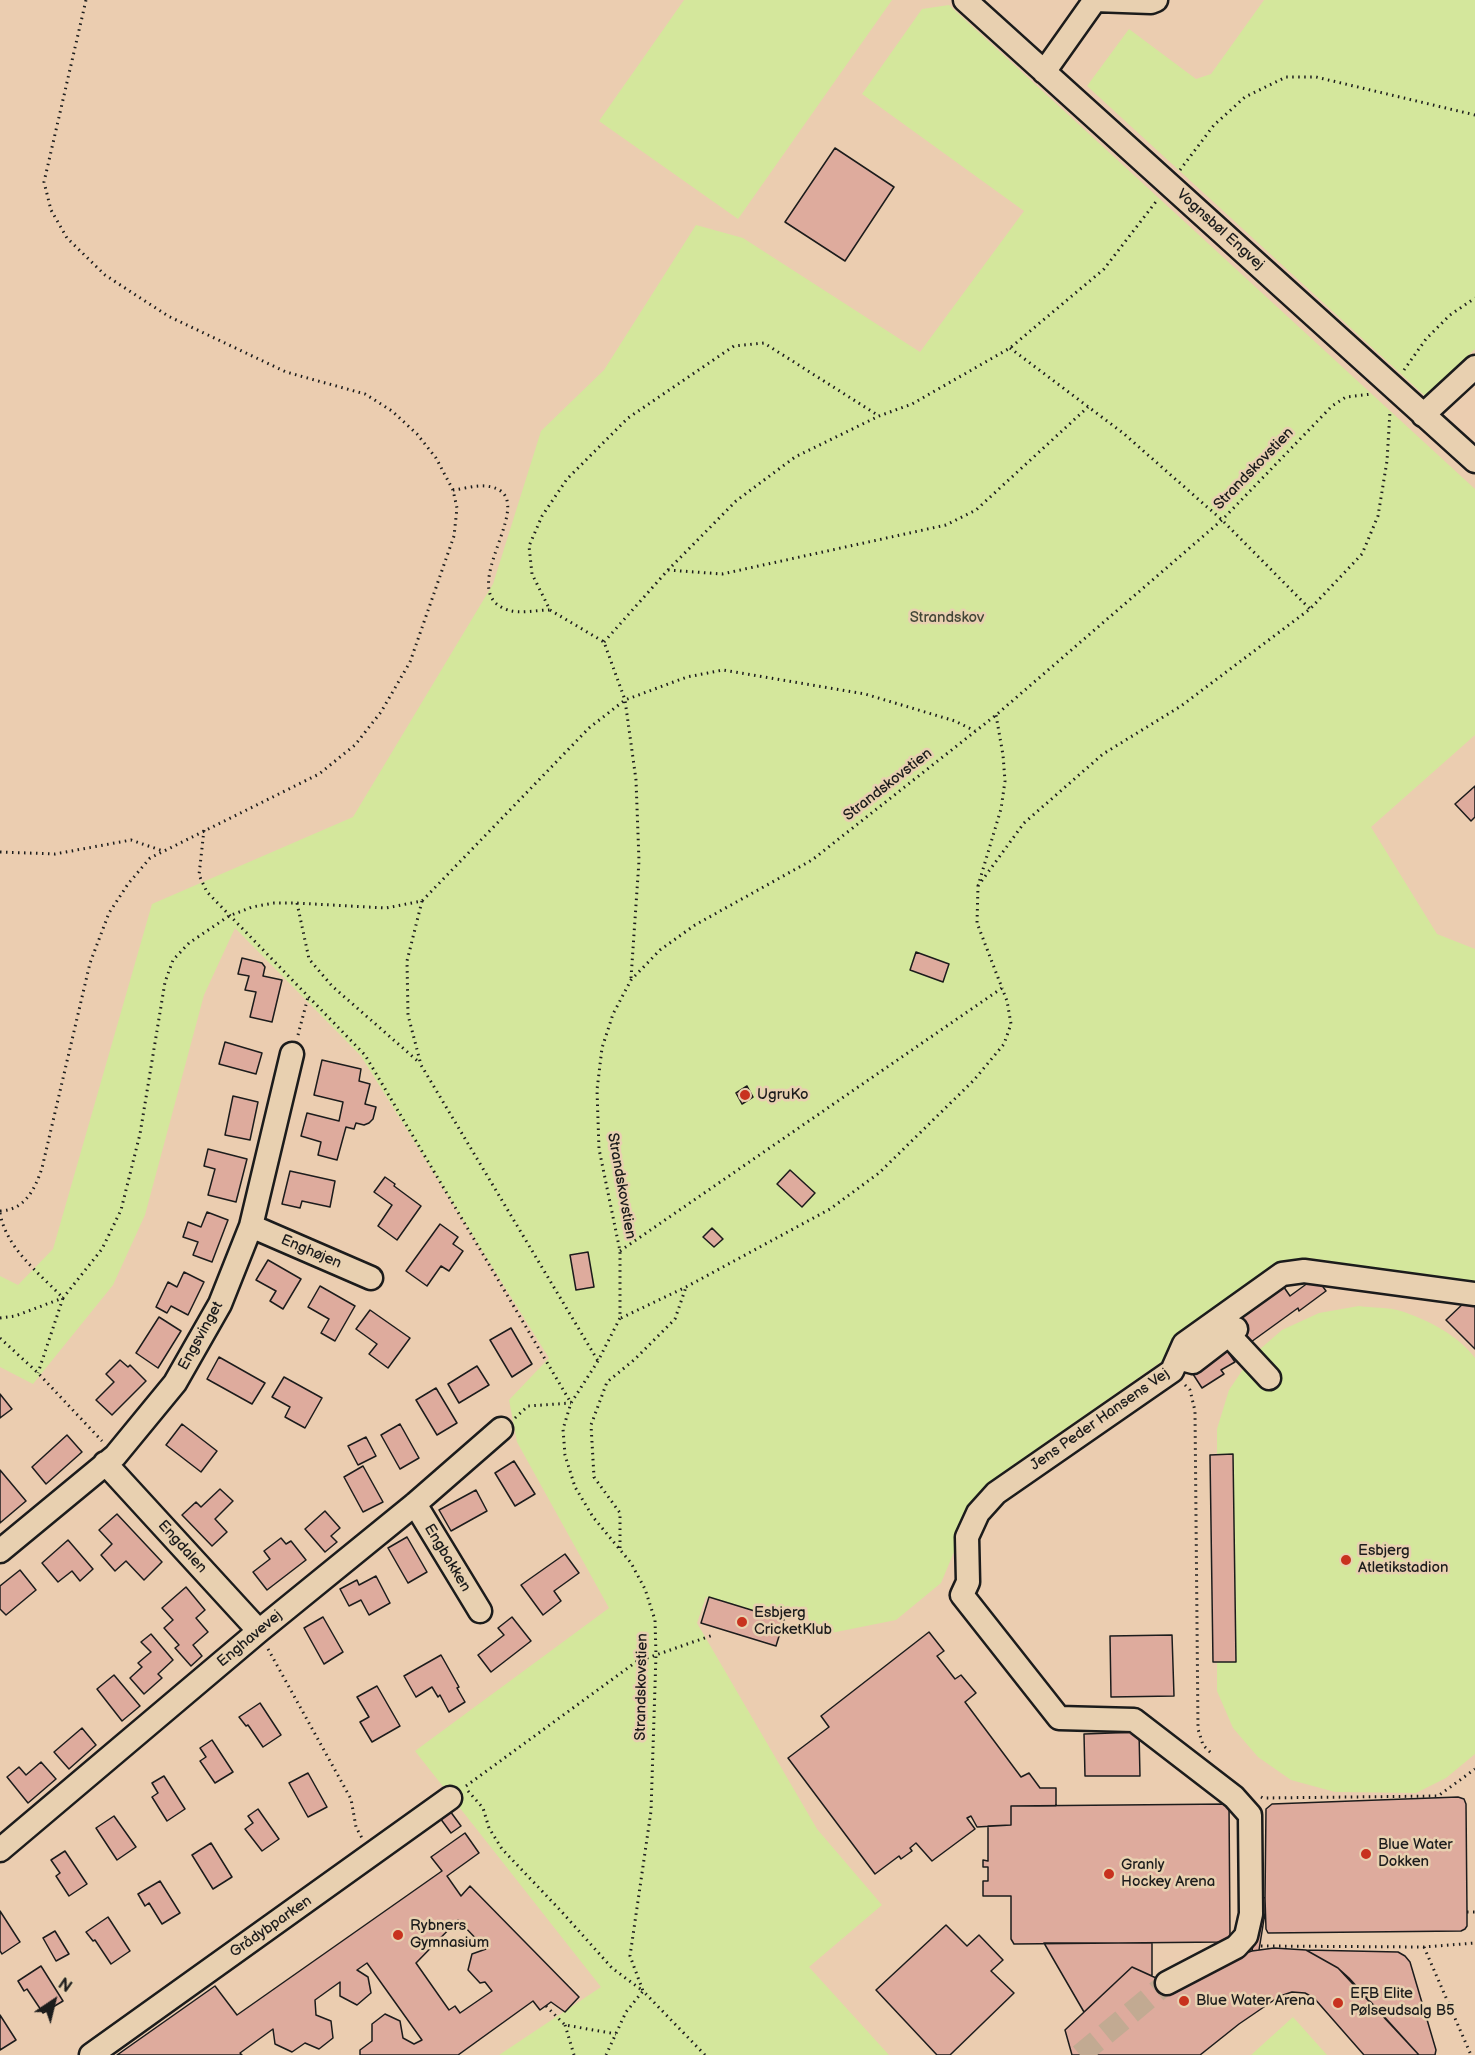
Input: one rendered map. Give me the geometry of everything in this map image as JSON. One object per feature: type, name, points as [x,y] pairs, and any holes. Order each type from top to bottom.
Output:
[{"type":"street","name":"Vognsbøl Engvej","points":[[965,0],[1475,461]]},
{"type":"street","points":[[1044,72],[1095,0],[1151,2],[1156,0]]},
{"type":"street","points":[[1423,415],[1475,367]]},
{"type":"street","name":"Engsvinget","points":[[0,1551],[110,1459],[175,1383],[220,1304],[251,1226],[292,1054]]},
{"type":"street","name":"Enghøjen","points":[[251,1226],[371,1278]]},
{"type":"street","name":"Jens Peder Hansens Vej","points":[[1167,1983],[1236,1947],[1246,1936],[1251,1914],[1250,1815],[1234,1797],[1134,1720],[1059,1718],[962,1595],[968,1582],[967,1537],[978,1513],[996,1493],[1175,1364],[1184,1344],[1282,1274],[1304,1270],[1475,1294]]},
{"type":"street","points":[[1175,1364],[1193,1362],[1232,1332],[1269,1378]]},
{"type":"street","name":"Enghavevej","points":[[0,1850],[259,1631],[415,1504],[501,1429]]},
{"type":"street","name":"Engdalen","points":[[110,1459],[259,1631]]},
{"type":"street","name":"Engbakken","points":[[415,1504],[480,1611]]},
{"type":"street","name":"Grådybparken","points":[[91,2055],[450,1798]]},
{"type":"path","points":[[63,1298],[14,1247],[2,1223],[0,1212],[22,1202],[35,1190],[90,963],[109,913],[128,884],[150,858],[319,774],[356,745],[381,712],[410,662],[453,536],[457,508],[453,490],[436,458],[417,434],[392,411],[365,394],[286,372],[168,316],[105,275],[67,238],[51,210],[44,182],[86,0]]},
{"type":"path","points":[[604,642],[668,570],[736,501],[795,457],[879,416],[912,404],[1010,348],[1104,269],[1214,125],[1245,98],[1286,77],[1316,77],[1475,115]]},
{"type":"path","points":[[978,886],[1024,824],[1103,754],[1181,706],[1310,609],[1362,554],[1378,516],[1387,461],[1392,386],[1426,339],[1450,315],[1475,298]]},
{"type":"path","points":[[550,610],[532,574],[529,546],[542,516],[567,479],[628,418],[734,346],[764,343],[879,416]]},
{"type":"path","points":[[1010,348],[1123,433],[1222,520],[1310,609]]},
{"type":"path","name":"Strandskovstien","points":[[705,2055],[643,1991],[630,1956],[651,1811],[655,1620],[645,1589],[631,1563],[593,1517],[575,1487],[565,1455],[563,1429],[571,1402],[598,1361],[620,1318],[620,1251],[599,1149],[597,1090],[602,1048],[613,1014],[631,980],[660,950],[695,926],[812,860],[996,715],[1222,520],[1332,406],[1346,398],[1375,393],[1392,386]]},
{"type":"path","points":[[668,570],[722,574],[946,525],[976,510],[1088,407]]},
{"type":"path","points":[[453,490],[485,486],[505,496],[508,508],[503,533],[488,575],[489,592],[495,604],[510,611],[550,610],[604,642],[625,700],[636,780],[639,861],[631,980]]},
{"type":"path","points":[[598,1361],[421,1065],[408,1015],[407,961],[422,901],[589,729],[625,700],[687,677],[723,670],[865,694],[956,721],[975,732]]},
{"type":"path","points":[[620,1318],[686,1287],[830,1209],[879,1173],[974,1080],[1004,1044],[1011,1024],[1007,1001],[977,923],[978,886],[1001,809],[1005,781],[1004,755],[996,715]]},
{"type":"path","points":[[204,830],[199,875],[207,892],[365,1055],[571,1402],[528,1406],[501,1429]]},
{"type":"path","points":[[0,852],[55,854],[131,840],[164,851]]},
{"type":"path","points":[[38,1373],[63,1298],[102,1249],[121,1210],[140,1134],[165,982],[173,960],[189,943],[229,916],[252,907],[274,903],[296,903],[386,908],[422,901]]},
{"type":"path","points":[[296,903],[309,959],[332,986],[421,1065]]},
{"type":"path","points":[[620,1251],[1002,988]]},
{"type":"path","points":[[292,1054],[308,997]]},
{"type":"path","points":[[620,1550],[620,1513],[594,1477],[591,1425],[607,1382],[634,1360],[675,1319],[686,1287]]},
{"type":"path","points":[[0,1318],[15,1316],[63,1298]]},
{"type":"path","points":[[0,1338],[38,1373],[110,1459]]},
{"type":"path","points":[[1175,1364],[1190,1390],[1195,1411],[1198,1730],[1203,1745],[1211,1753]]},
{"type":"path","points":[[259,1631],[351,1799],[356,1827],[373,1854]]},
{"type":"path","points":[[606,2055],[627,2012],[643,1991],[612,1968],[502,1849],[489,1828],[483,1808],[465,1788],[636,1662],[713,1635]]},
{"type":"path","points":[[1254,1791],[1263,1798],[1438,1796],[1475,1769]]},
{"type":"path","points":[[1467,1912],[1475,1912]]},
{"type":"path","points":[[1259,1946],[1424,1947],[1475,1943]]},
{"type":"path","points":[[1424,1947],[1470,2055]]},
{"type":"path","points":[[546,2006],[565,2025],[574,2055]]},
{"type":"path","points":[[565,2025],[616,2034]]},
{"type":"green space","points":[[684,0],[892,0],[738,219],[599,121]]},
{"type":"green space","points":[[1264,0],[1475,0],[1475,349],[1425,396],[1087,86],[1129,29],[1196,79],[1211,74]]},
{"type":"green space","name":"Strandskov","points":[[949,5],[1475,489],[1475,735],[1371,827],[1437,934],[1475,949],[1475,1284],[1310,1258],[999,1475],[970,1514],[941,1583],[896,1620],[811,1637],[807,1607],[784,1620],[706,1597],[697,1623],[817,1829],[882,1905],[809,1967],[889,2055],[499,2055],[601,1987],[415,1751],[609,1608],[517,1442],[509,1400],[549,1358],[361,1056],[235,928],[204,995],[145,1215],[113,1285],[33,1384],[0,1367],[0,1276],[18,1285],[53,1249],[152,904],[353,817],[493,584],[541,431],[604,370],[696,225],[743,238],[920,352],[1024,211],[862,94],[922,9]]},
{"type":"green space","name":"Esbjerg Atletikstadion","points":[[1359,1306],[1396,1310],[1422,1319],[1451,1335],[1475,1358],[1475,1754],[1446,1778],[1416,1793],[1335,1792],[1291,1780],[1258,1757],[1233,1728],[1217,1691],[1217,1429],[1229,1390],[1252,1356],[1282,1330],[1319,1313]]},
{"type":"green space","points":[[1293,2017],[1327,2055],[1251,2055]]},
{"type":"building","points":[[835,148],[894,187],[845,261],[785,222]]},
{"type":"building","points":[[1475,786],[1475,817],[1471,821],[1455,804]]},
{"type":"building","points":[[916,952],[949,964],[943,982],[910,970]]},
{"type":"building","points":[[242,958],[262,963],[265,967],[263,976],[282,980],[272,1022],[250,1017],[256,992],[245,990],[249,976],[238,974]]},
{"type":"building","points":[[225,1042],[262,1053],[256,1074],[219,1064]]},
{"type":"building","points":[[322,1060],[361,1069],[359,1081],[370,1084],[365,1104],[376,1107],[373,1119],[369,1123],[364,1125],[356,1123],[354,1129],[346,1127],[337,1160],[318,1155],[321,1142],[301,1136],[307,1113],[339,1121],[343,1102],[314,1095]]},
{"type":"building","name":"UgruKo","points":[[747,1086],[753,1097],[742,1104],[736,1093]]},
{"type":"building","points":[[233,1096],[258,1102],[250,1140],[225,1135]]},
{"type":"building","points":[[208,1149],[247,1159],[236,1202],[208,1195],[215,1169],[204,1166]]},
{"type":"building","points":[[790,1170],[815,1193],[802,1207],[777,1184]]},
{"type":"building","points":[[290,1171],[335,1181],[330,1207],[302,1201],[300,1208],[282,1204]]},
{"type":"building","points":[[385,1177],[421,1206],[397,1240],[378,1226],[392,1205],[374,1192]]},
{"type":"building","points":[[207,1212],[228,1220],[212,1262],[193,1255],[198,1242],[183,1237],[188,1222],[201,1227]]},
{"type":"building","points":[[440,1224],[458,1237],[453,1244],[463,1251],[449,1271],[441,1266],[427,1286],[406,1271]]},
{"type":"building","points":[[712,1228],[723,1239],[714,1247],[703,1237]]},
{"type":"building","points":[[588,1252],[594,1287],[576,1290],[570,1255]]},
{"type":"building","points":[[268,1260],[301,1279],[283,1309],[270,1301],[276,1291],[256,1280]]},
{"type":"building","points":[[184,1272],[204,1282],[188,1315],[171,1306],[167,1313],[156,1307],[168,1282],[177,1287]]},
{"type":"building","points":[[1316,1277],[1326,1291],[1251,1342],[1231,1315],[1279,1280],[1290,1296]]},
{"type":"building","points":[[320,1286],[355,1306],[335,1341],[321,1333],[329,1319],[308,1307]]},
{"type":"building","points":[[1468,1299],[1475,1306],[1475,1349],[1446,1320]]},
{"type":"building","points":[[370,1310],[410,1338],[388,1368],[369,1354],[377,1344],[356,1329]]},
{"type":"building","points":[[159,1317],[181,1331],[158,1368],[136,1353]]},
{"type":"building","points":[[511,1328],[532,1364],[512,1377],[490,1340]]},
{"type":"building","points":[[1226,1349],[1235,1362],[1221,1370],[1224,1374],[1202,1388],[1191,1371]]},
{"type":"building","points":[[219,1357],[265,1383],[252,1404],[207,1379]]},
{"type":"building","points":[[120,1360],[128,1367],[130,1365],[146,1381],[112,1415],[96,1400],[114,1382],[106,1374]]},
{"type":"building","points":[[477,1366],[489,1385],[459,1403],[448,1384]]},
{"type":"building","points":[[284,1377],[322,1398],[305,1428],[285,1417],[290,1407],[272,1397]]},
{"type":"building","points":[[436,1388],[457,1423],[437,1435],[416,1400]]},
{"type":"building","points":[[0,1394],[12,1409],[0,1418]]},
{"type":"building","points":[[182,1424],[217,1451],[201,1472],[166,1445]]},
{"type":"building","points":[[400,1424],[419,1458],[400,1469],[381,1435]]},
{"type":"building","points":[[67,1435],[82,1452],[46,1484],[32,1467]]},
{"type":"building","points":[[366,1437],[376,1456],[358,1465],[348,1446]]},
{"type":"building","points":[[1233,1454],[1236,1662],[1213,1662],[1210,1455]]},
{"type":"building","points":[[514,1461],[535,1494],[515,1506],[495,1473]]},
{"type":"building","points":[[363,1466],[383,1502],[363,1512],[344,1477]]},
{"type":"building","points":[[0,1470],[26,1501],[0,1523]]},
{"type":"building","points":[[220,1489],[233,1501],[215,1519],[227,1532],[212,1546],[182,1515],[196,1502],[201,1507]]},
{"type":"building","points":[[476,1490],[487,1511],[451,1531],[439,1510]]},
{"type":"building","points":[[325,1511],[340,1528],[331,1536],[337,1542],[325,1552],[305,1529]]},
{"type":"building","points":[[117,1514],[162,1562],[144,1580],[126,1561],[115,1571],[101,1555],[112,1544],[99,1530]]},
{"type":"building","points":[[407,1537],[427,1572],[408,1583],[388,1548]]},
{"type":"building","points":[[281,1538],[286,1544],[291,1541],[306,1560],[267,1590],[253,1572],[270,1559],[264,1551]]},
{"type":"building","points":[[68,1540],[93,1569],[80,1581],[72,1571],[58,1582],[42,1563]]},
{"type":"building","points":[[565,1554],[579,1573],[554,1591],[561,1601],[543,1615],[521,1585]]},
{"type":"building","points":[[20,1570],[36,1590],[6,1615],[0,1609],[0,1586]]},
{"type":"building","points":[[376,1576],[390,1603],[369,1615],[361,1600],[349,1606],[340,1589],[357,1580],[359,1585]]},
{"type":"building","points":[[186,1587],[205,1610],[196,1618],[208,1632],[193,1645],[202,1656],[191,1666],[175,1648],[179,1645],[164,1628],[173,1620],[162,1608]]},
{"type":"building","name":"Esbjerg CricketKlub","points":[[709,1597],[784,1620],[776,1646],[701,1623]]},
{"type":"building","points":[[323,1617],[343,1652],[324,1664],[304,1628]]},
{"type":"building","points":[[512,1617],[531,1641],[491,1672],[478,1655],[504,1635],[498,1628]]},
{"type":"building","points":[[929,1632],[944,1651],[937,1656],[955,1679],[961,1675],[976,1693],[965,1702],[1021,1777],[1029,1773],[1040,1788],[1056,1788],[1056,1806],[1011,1806],[1011,1825],[977,1827],[971,1816],[967,1818],[975,1829],[932,1861],[916,1843],[910,1848],[912,1851],[901,1859],[899,1856],[875,1874],[788,1758],[829,1727],[821,1716]]},
{"type":"building","points":[[151,1634],[173,1660],[158,1674],[162,1678],[144,1694],[130,1678],[142,1667],[138,1663],[151,1652],[141,1642]]},
{"type":"building","points":[[1172,1635],[1174,1696],[1111,1697],[1110,1636]]},
{"type":"building","points":[[441,1655],[465,1702],[449,1712],[440,1695],[438,1697],[432,1687],[416,1697],[404,1676]]},
{"type":"building","points":[[114,1675],[140,1706],[122,1721],[97,1689]]},
{"type":"building","points":[[377,1686],[400,1726],[372,1742],[360,1722],[369,1717],[357,1697]]},
{"type":"building","points":[[260,1703],[281,1735],[263,1747],[248,1725],[246,1726],[239,1717]]},
{"type":"building","points":[[82,1728],[96,1745],[69,1769],[54,1752]]},
{"type":"building","points":[[1139,1732],[1140,1776],[1085,1776],[1084,1734]]},
{"type":"building","points":[[212,1740],[233,1772],[215,1783],[200,1761],[206,1757],[200,1748]]},
{"type":"building","points":[[41,1762],[56,1779],[28,1803],[7,1777],[19,1767],[26,1775]]},
{"type":"building","points":[[308,1773],[327,1807],[308,1817],[289,1783]]},
{"type":"building","points":[[164,1776],[185,1809],[167,1821],[152,1797],[158,1793],[152,1783]]},
{"type":"building","name":"Blue Water Dokken","points":[[1458,1797],[1464,1799],[1466,1804],[1467,1926],[1465,1929],[1461,1931],[1268,1933],[1265,1898],[1266,1809],[1272,1804]]},
{"type":"building","name":"Granly Hockey Arena","points":[[1229,1804],[1230,1936],[1223,1942],[1014,1944],[1011,1939],[1011,1896],[983,1896],[983,1881],[988,1881],[988,1867],[983,1867],[983,1860],[988,1861],[988,1826],[1011,1825],[1011,1806]]},
{"type":"building","points":[[258,1809],[279,1839],[262,1851],[245,1829],[253,1823],[248,1816]]},
{"type":"building","points":[[450,1811],[461,1826],[451,1833],[440,1818]]},
{"type":"building","points":[[114,1816],[136,1847],[117,1860],[96,1828]]},
{"type":"building","name":"Rybners Gymnasium","points":[[465,1833],[479,1853],[447,1876],[461,1896],[470,1886],[579,1997],[565,2012],[551,2002],[540,2010],[533,2001],[458,2055],[360,2055],[360,2050],[372,2041],[372,2024],[385,2014],[400,2021],[403,2038],[414,2044],[422,2040],[367,1963],[357,1970],[368,1977],[371,1993],[357,2005],[340,1996],[340,1982],[315,2000],[316,2015],[331,2021],[333,2038],[319,2049],[305,2043],[292,2052],[275,2044],[273,2029],[240,2053],[242,2055],[117,2055],[215,1986],[237,2015],[442,1871],[431,1857]],"holes":[[[458,1920],[486,1949],[472,1954],[468,1970],[480,1983],[485,1982],[492,1991],[460,2013],[455,2006],[449,2010],[416,1963]]]},
{"type":"building","points":[[211,1843],[232,1877],[213,1889],[192,1855]]},
{"type":"building","points":[[65,1851],[87,1884],[69,1896],[56,1876],[60,1873],[51,1860]]},
{"type":"building","points":[[160,1881],[180,1913],[162,1924],[149,1903],[145,1906],[138,1894]]},
{"type":"building","points":[[1261,1897],[1265,1898],[1265,1913],[1259,1950],[1252,1951]]},
{"type":"building","points":[[0,1911],[20,1942],[2,1954],[0,1951]]},
{"type":"building","points":[[108,1917],[130,1951],[111,1964],[95,1940],[93,1941],[86,1932]]},
{"type":"building","points":[[946,1925],[967,1946],[979,1935],[1003,1960],[991,1971],[1014,1993],[950,2055],[937,2055],[876,1990]]},
{"type":"building","points":[[55,1931],[69,1954],[56,1961],[43,1938]]},
{"type":"building","points":[[1044,1943],[1152,1943],[1152,1976],[1132,1967],[1084,2012]]},
{"type":"building","name":"Blue Water Arena","points":[[1274,1948],[1306,1950],[1338,1968],[1419,2055],[1364,2055],[1314,1998],[1305,1993],[1292,1992],[1280,1996],[1239,2024],[1200,2055],[1072,2055],[1065,2030],[1132,1967],[1167,1983],[1214,1963],[1252,1951]]},
{"type":"building","points":[[1306,1950],[1398,1952],[1405,1956],[1410,1962],[1436,2050],[1435,2055],[1419,2055],[1349,1978],[1338,1968]]},
{"type":"building","points":[[41,1966],[63,2001],[43,2013],[27,1989],[24,1991],[18,1981]]},
{"type":"building","points":[[0,2015],[16,2040],[0,2050]]},
{"type":"tunnel","points":[[1080,2055],[1167,1983]]},
{"type":"place","name":"UgruKo","points":[[745,1095]]},
{"type":"place","name":"Esbjerg Atletikstadion","points":[[1346,1560]]},
{"type":"place","name":"Esbjerg CricketKlub","points":[[742,1622]]},
{"type":"place","name":"Blue Water Dokken","points":[[1366,1854]]},
{"type":"place","name":"Granly Hockey Arena","points":[[1109,1874]]},
{"type":"place","name":"Rybners Gymnasium","points":[[398,1935]]},
{"type":"place","name":"Blue Water Arena","points":[[1184,2001]]},
{"type":"place","name":"EFB Elite Pølseudsalg B5","points":[[1338,2003]]}]
